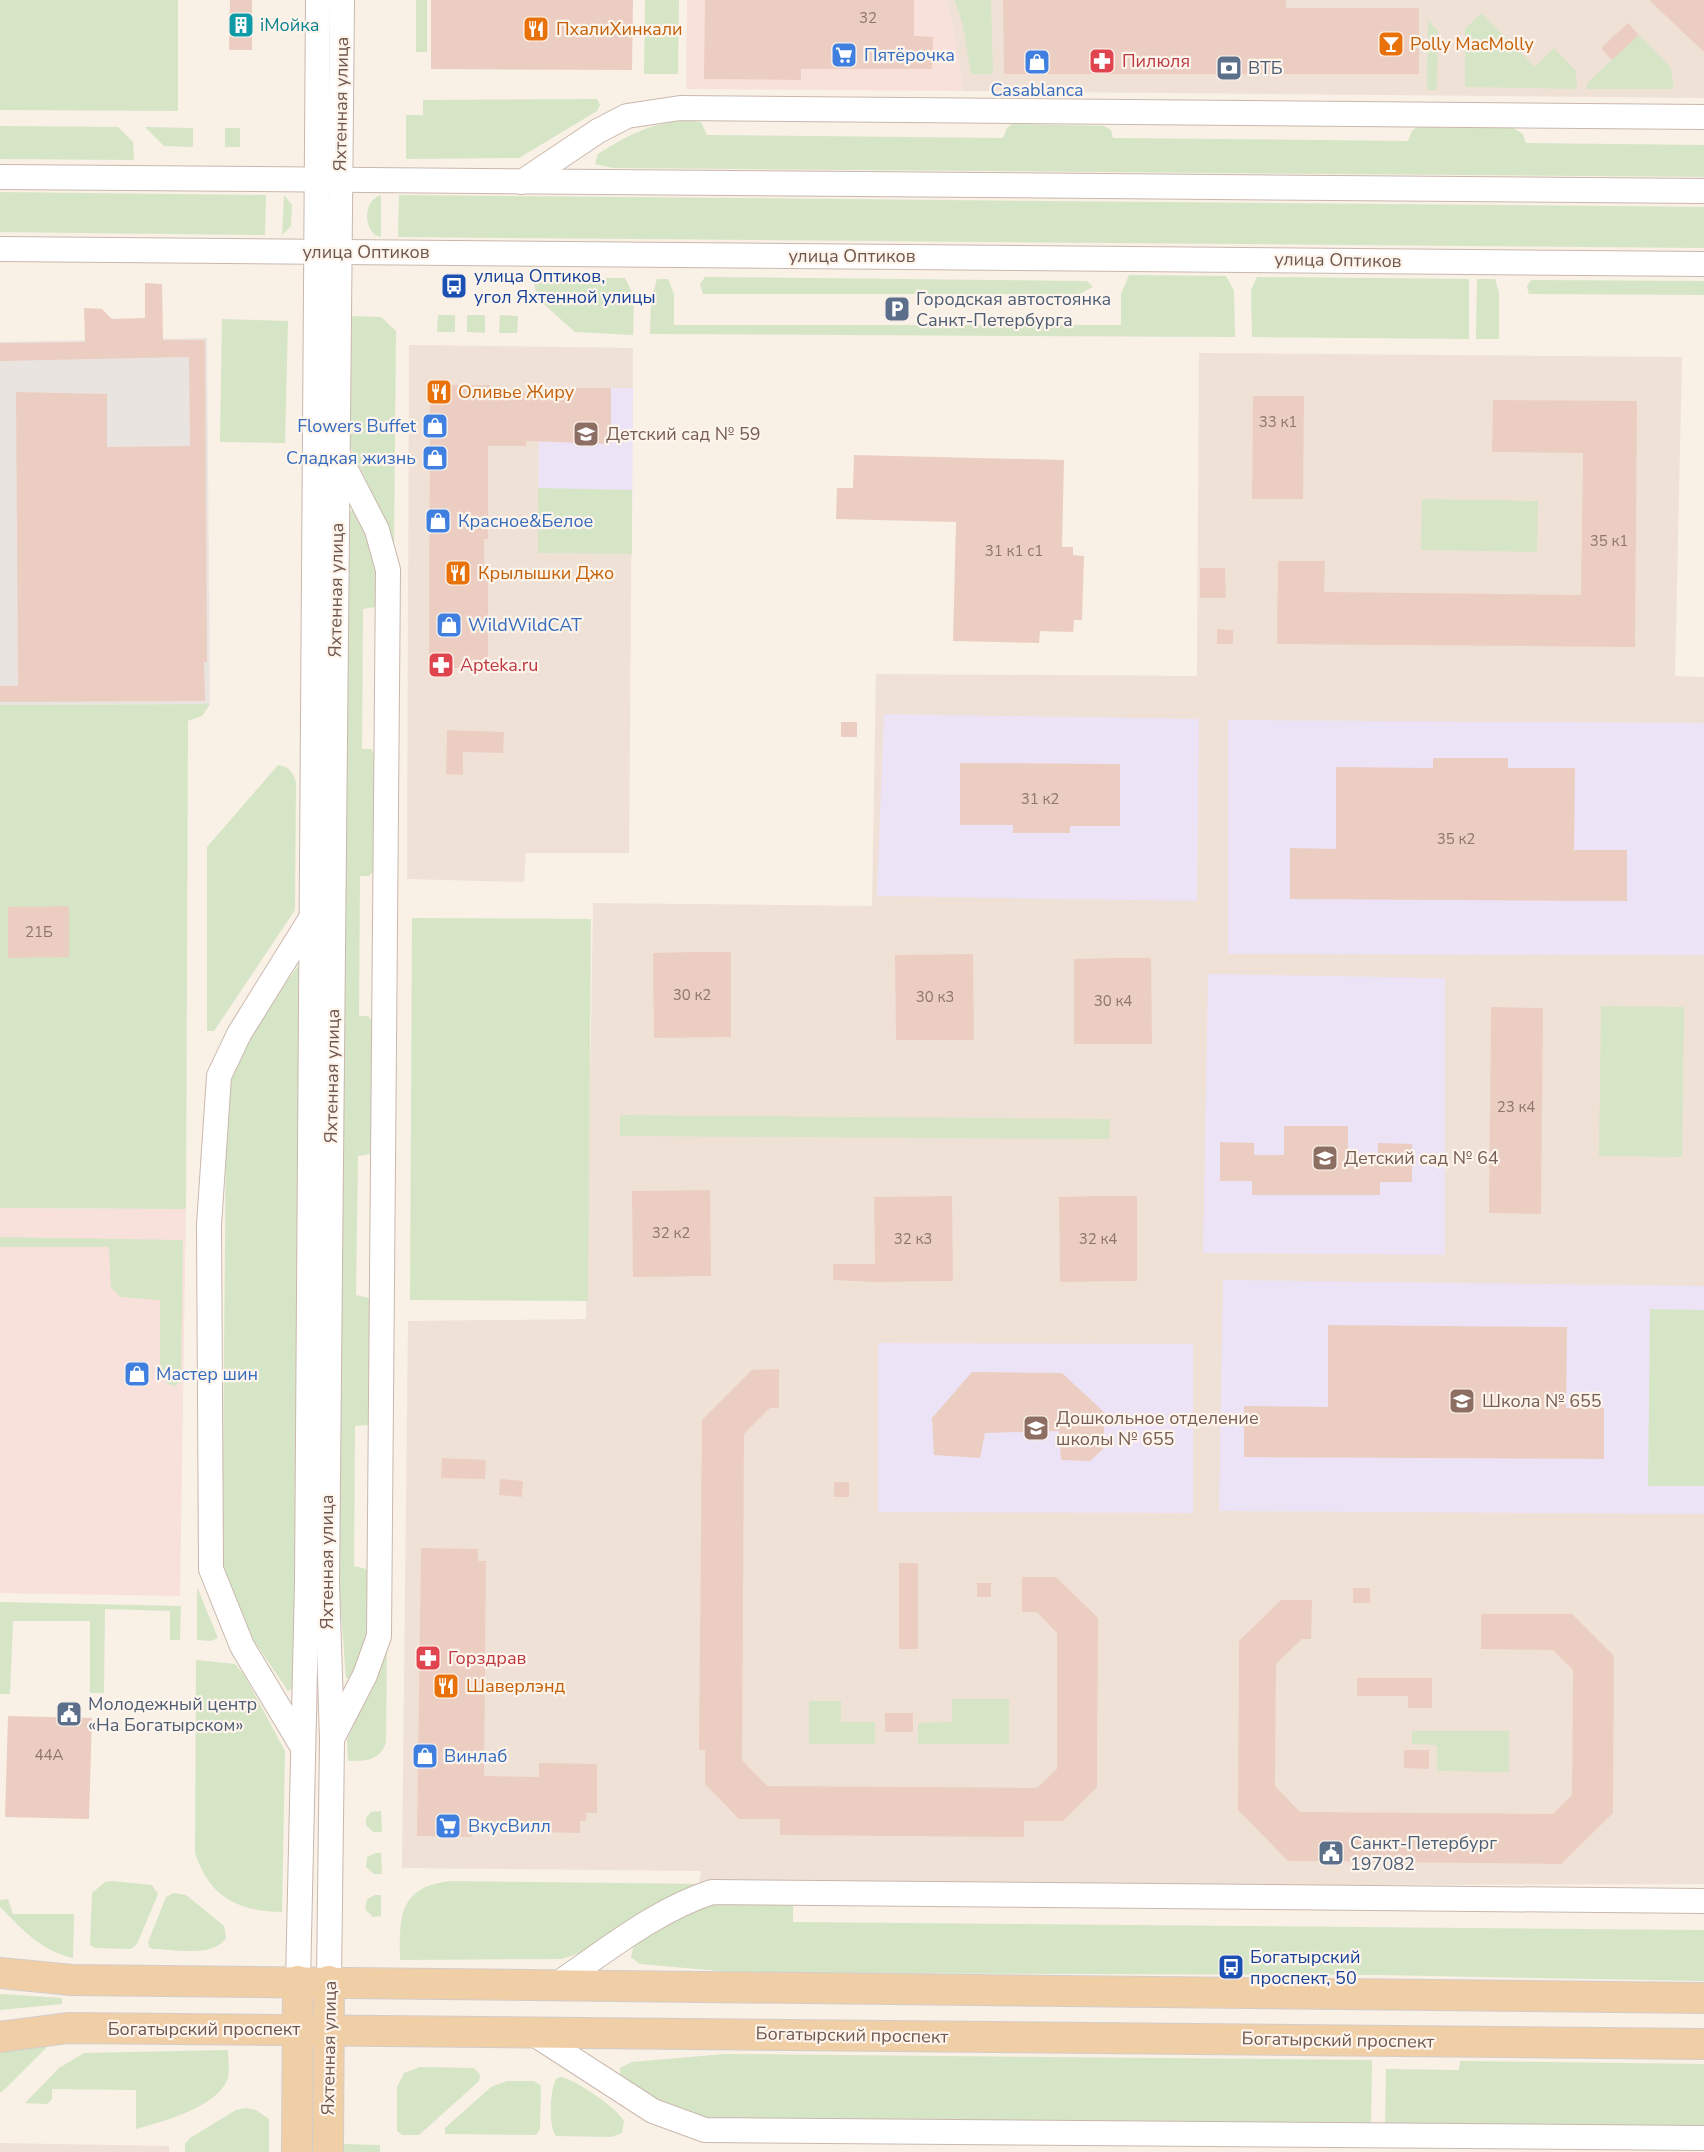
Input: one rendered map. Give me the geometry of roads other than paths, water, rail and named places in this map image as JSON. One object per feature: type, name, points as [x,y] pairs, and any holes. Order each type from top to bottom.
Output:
[{"type":"main road","points":[[0,1972],[72,1980],[329,1981],[1704,1998]]},
{"type":"main road","name":"Яхтенная улица","points":[[297,2152],[298,1981]]},
{"type":"main road","name":"Яхтенная улица","points":[[328,2152],[329,1981]]},
{"type":"main road","name":"Богатырский проспект","points":[[0,2037],[68,2028],[1704,2044]]},
{"type":"street","name":"Яхтенная улица","points":[[318,0],[317,181],[328,252],[338,453],[327,1584],[332,1739],[329,1981]]},
{"type":"street","name":"Яхтенная улица","points":[[298,1981],[307,1570],[311,918],[328,252],[341,181],[342,0]]},
{"type":"street","points":[[522,182],[598,131],[627,116],[680,108],[1704,117]]},
{"type":"street","points":[[0,177],[1704,191]]},
{"type":"street","name":"улица Оптиков","points":[[0,249],[1704,264]]},
{"type":"street","points":[[332,1739],[365,1675],[379,1636],[388,570],[377,530],[338,453]]},
{"type":"street","points":[[302,1746],[242,1646],[211,1569],[209,1225],[219,1076],[239,1034],[311,918]]},
{"type":"street","points":[[557,1984],[667,1912],[688,1900],[712,1892],[1704,1901]]},
{"type":"street","points":[[531,2032],[653,2111],[705,2130],[1704,2138]]},
{"type":"place","name":"iМойка","points":[[241,25]]},
{"type":"place","name":"ПхалиХинкали","points":[[536,29]]},
{"type":"place","name":"Polly MacMolly","points":[[1391,44]]},
{"type":"place","name":"Пятёрочка","points":[[844,55]]},
{"type":"place","name":"Пилюля","points":[[1102,61]]},
{"type":"place","name":"Casablanca","points":[[1037,62]]},
{"type":"place","name":"ВТБ","points":[[1229,68]]},
{"type":"place","name":"улица Оптиков, угол Яхтенной улицы","points":[[454,286]]},
{"type":"place","name":"Городская автостоянка Санкт-Петербурга","points":[[897,309]]},
{"type":"place","name":"Оливье Жиру","points":[[439,392]]},
{"type":"place","name":"Flowers Buffet","points":[[435,426]]},
{"type":"place","name":"Детский сад № 59","points":[[586,434]]},
{"type":"place","name":"Сладкая жизнь","points":[[435,458]]},
{"type":"place","name":"Красное&Белое","points":[[438,521]]},
{"type":"place","name":"Крылышки Джо","points":[[458,573]]},
{"type":"place","name":"WildWildCAT","points":[[449,625]]},
{"type":"place","name":"Apteka.ru","points":[[441,665]]},
{"type":"place","name":"Детский сад № 64","points":[[1325,1158]]},
{"type":"place","name":"Мастер шин","points":[[137,1374]]},
{"type":"place","name":"Школа № 655","points":[[1462,1401]]},
{"type":"place","name":"Дошкольное отделение школы № 655","points":[[1036,1428]]},
{"type":"place","name":"Горздрав","points":[[428,1658]]},
{"type":"place","name":"Шаверлэнд","points":[[446,1686]]},
{"type":"place","name":"Молодежный центр «На Богатырском»","points":[[69,1714]]},
{"type":"place","name":"Винлаб","points":[[425,1756]]},
{"type":"place","name":"ВкусВилл","points":[[448,1826]]},
{"type":"place","name":"Санкт-Петербург 197082","points":[[1331,1853]]},
{"type":"place","name":"Богатырский проспект, 50","points":[[1231,1967]]}]
